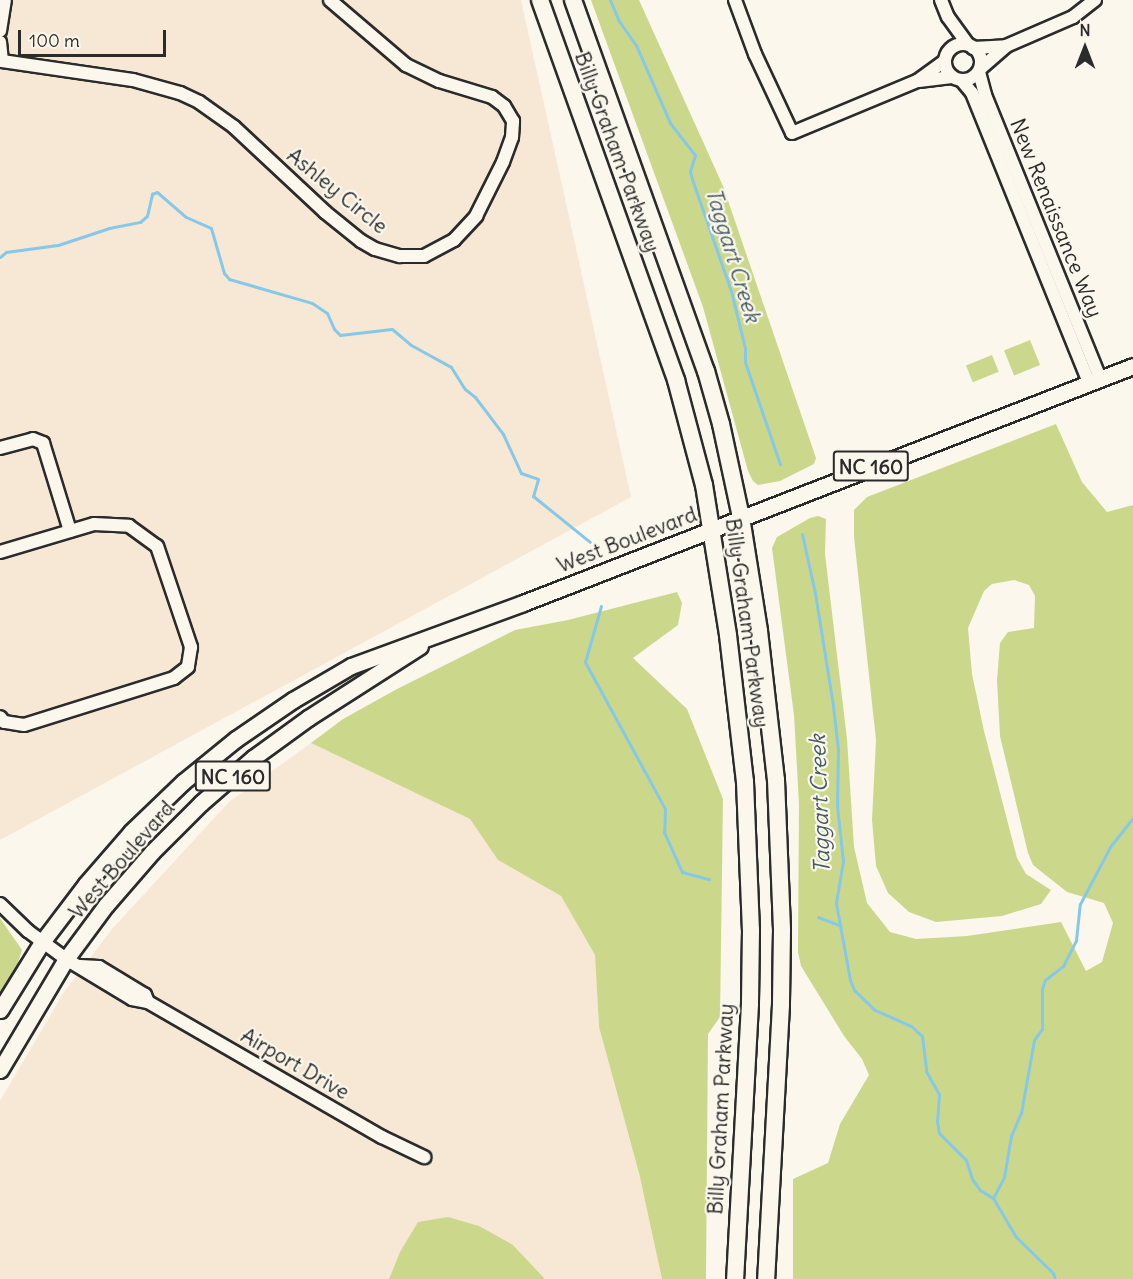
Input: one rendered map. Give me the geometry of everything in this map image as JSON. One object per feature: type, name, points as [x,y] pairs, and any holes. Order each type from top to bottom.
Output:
[{"type":"highway","name":"Billy Graham Parkway","points":[[540,0],[676,380],[691,432],[712,529],[738,708],[749,856],[750,1004],[735,1279]]},
{"type":"highway","name":"Billy Graham Parkway","points":[[573,0],[705,371],[722,424],[741,517],[769,705],[780,855],[781,1005],[766,1279]]},
{"type":"main road","name":"West Boulevard","points":[[0,1010],[42,942],[86,884],[131,832],[183,782],[236,739],[293,700],[351,666],[1133,366]]},
{"type":"main road","name":"West Boulevard","points":[[0,1070],[66,959],[106,905],[152,852],[201,803],[253,758],[308,718],[437,634]]},
{"type":"street","points":[[0,31],[5,0]]},
{"type":"street","name":"Ashley Circle","points":[[1,62],[133,80],[180,93],[199,102],[234,127],[325,212],[362,242],[375,249],[400,256],[424,256],[454,240],[476,216],[506,154],[513,133],[513,121],[504,106],[492,97],[439,81],[406,65],[330,0]]},
{"type":"street","points":[[735,0],[755,54],[792,133],[917,81],[946,58],[955,46],[1006,46]]},
{"type":"street","points":[[941,0],[948,17],[981,58],[980,70]]},
{"type":"street","points":[[917,81],[973,78],[1006,46],[1073,17],[1095,0]]},
{"type":"street","points":[[948,17],[946,58],[957,79]]},
{"type":"street","points":[[0,42],[1,62]]},
{"type":"street","name":"New Renaissance Way","points":[[980,70],[985,95],[1095,380]]},
{"type":"street","name":"New Renaissance Way","points":[[957,79],[972,93],[1095,380]]},
{"type":"street","points":[[0,447],[33,439],[43,443],[70,531]]},
{"type":"street","points":[[0,552],[94,524],[114,523],[129,526],[151,540],[164,560],[191,647],[188,667],[174,678],[24,725],[4,722],[0,717]]},
{"type":"street","name":"Airport Drive","points":[[0,904],[42,942],[66,959],[81,966],[94,977],[132,999],[148,1002],[382,1137],[424,1157]]},
{"type":"shaded area","points":[[0,0],[521,0],[631,497],[0,840]]},
{"type":"shaded area","points":[[311,743],[470,819],[498,860],[561,896],[595,955],[599,1027],[639,1173],[662,1279],[545,1279],[513,1245],[400,1252],[389,1279],[0,1279],[0,1101],[64,992],[113,928],[229,802]]},
{"type":"green space","points":[[591,0],[639,0],[723,186],[816,458],[814,464],[780,481],[758,485],[748,471],[703,307]]},
{"type":"green space","points":[[1030,340],[1040,365],[1014,376],[1004,350]]},
{"type":"green space","points":[[992,355],[999,372],[973,382],[966,365]]},
{"type":"green space","points":[[1056,424],[1082,482],[1107,512],[1133,505],[1133,1279],[793,1279],[793,1179],[828,1163],[840,1124],[869,1075],[862,1059],[844,1036],[801,966],[798,952],[799,804],[794,715],[772,548],[777,537],[810,518],[818,516],[826,519],[825,554],[847,739],[854,847],[867,903],[890,932],[916,939],[967,936],[1061,922],[1086,971],[1102,962],[1113,923],[1104,903],[1067,892],[1033,865],[1028,853],[1000,736],[997,680],[1000,643],[1008,632],[1034,628],[1035,596],[1029,585],[1014,580],[992,584],[984,591],[968,628],[972,674],[984,731],[1017,858],[1026,874],[1051,890],[1041,904],[1002,916],[936,922],[909,912],[888,893],[876,866],[872,820],[876,740],[854,537],[854,510],[867,497]]},
{"type":"green space","points":[[677,592],[682,603],[678,625],[633,658],[687,709],[723,799],[720,1017],[708,1034],[706,1279],[662,1279],[639,1173],[599,1027],[595,955],[561,896],[498,860],[470,819],[311,743],[343,719],[397,689],[515,630],[568,620]]},
{"type":"green space","points":[[0,918],[22,950],[17,966],[0,997]]},
{"type":"green space","points":[[448,1217],[479,1226],[513,1245],[545,1279],[389,1279],[400,1252],[418,1222]]},
{"type":"waterway","name":"Taggart Creek","points":[[610,0],[619,21],[636,45],[670,123],[695,155],[690,171],[692,179],[731,291],[745,348],[745,362],[780,464]]},
{"type":"waterway","points":[[0,257],[6,252],[58,245],[109,228],[140,222],[147,216],[152,194],[157,192],[186,217],[211,228],[224,273],[229,279],[312,303],[327,313],[334,329],[340,335],[392,329],[411,345],[451,367],[465,389],[475,397],[503,434],[521,473],[538,479],[533,496],[590,542]]},
{"type":"waterway","name":"Taggart Creek","points":[[802,534],[815,593],[838,749],[837,806],[843,861],[836,903],[850,980],[854,990],[875,1010],[911,1026],[922,1036],[926,1071],[939,1094],[937,1121],[939,1133],[966,1160],[972,1179],[980,1190],[993,1198],[1016,1237],[1053,1273],[1055,1279]]},
{"type":"waterway","points":[[601,606],[585,662],[665,809],[664,832],[682,872],[709,879]]},
{"type":"waterway","points":[[993,1198],[1004,1177],[1011,1136],[1021,1113],[1034,1040],[1042,1029],[1042,989],[1045,980],[1063,966],[1076,940],[1080,904],[1110,847],[1133,818]]},
{"type":"waterway","points":[[818,917],[839,925]]}]
